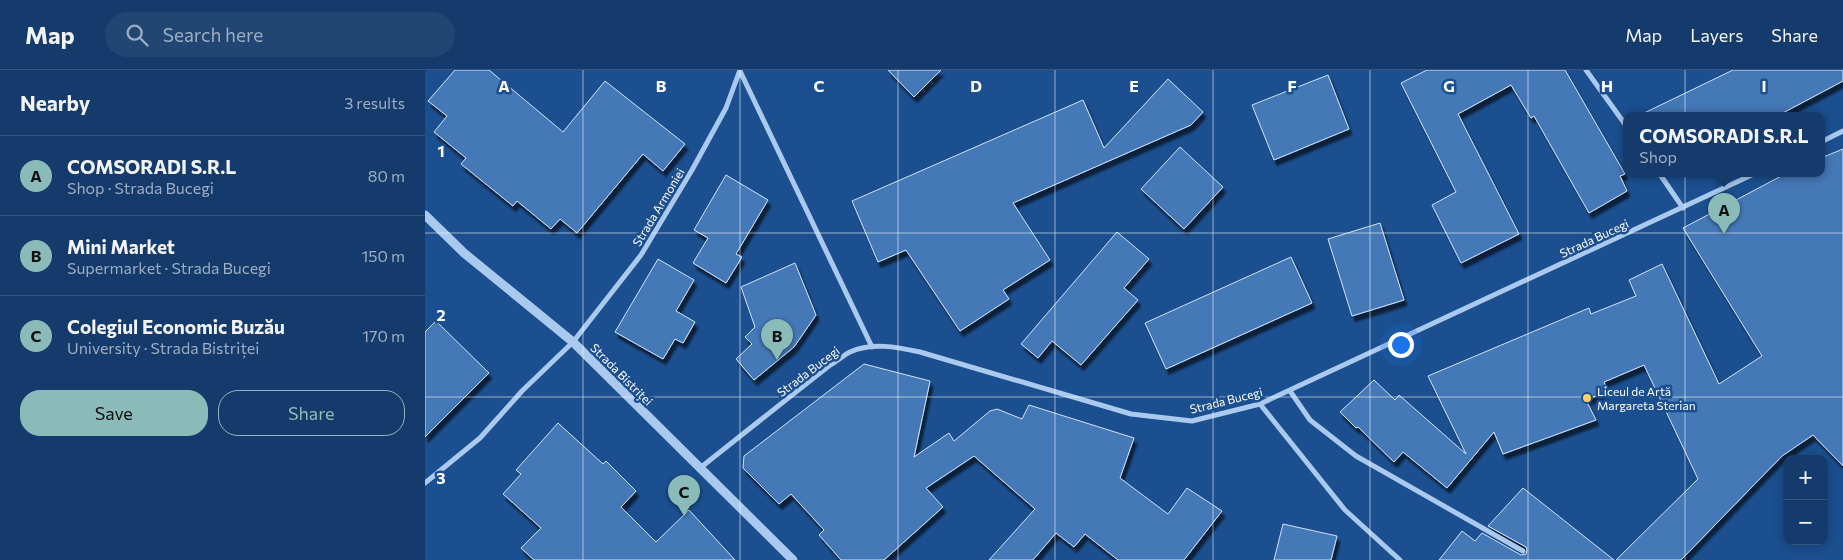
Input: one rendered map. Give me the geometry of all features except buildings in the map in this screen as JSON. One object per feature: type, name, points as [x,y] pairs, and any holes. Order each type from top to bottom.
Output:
[{"type":"street","name":"Strada Armoniei","points":[[425,483],[480,438],[522,391],[573,342],[641,255],[692,170],[726,108],[740,70]]},
{"type":"street","name":"Strada Armoniei","points":[[740,70],[872,347]]},
{"type":"street","points":[[1586,70],[1623,121]]},
{"type":"street","points":[[1825,140],[1843,131]]},
{"type":"street","points":[[1662,177],[1683,208]]},
{"type":"street","name":"Strada Bucegi","points":[[700,468],[831,365],[851,352],[872,347],[893,347],[920,352],[1131,414],[1193,421],[1260,404],[1748,177]]},
{"type":"street","name":"Strada Bistriței","points":[[425,215],[464,253],[573,342],[793,560]]},
{"type":"street","points":[[1290,391],[1310,420],[1356,456],[1523,551]]},
{"type":"street","points":[[1260,404],[1345,510],[1400,560]]},
{"type":"place","name":"COMSORADI S.R.L","points":[[1724,234]]},
{"type":"place","name":"Mini Market","points":[[777,360]]},
{"type":"place","name":"Liceul de Artă Margareta Sterian","points":[[1587,398]]},
{"type":"place","name":"Colegiul Economic Buzău","points":[[684,516]]}]
